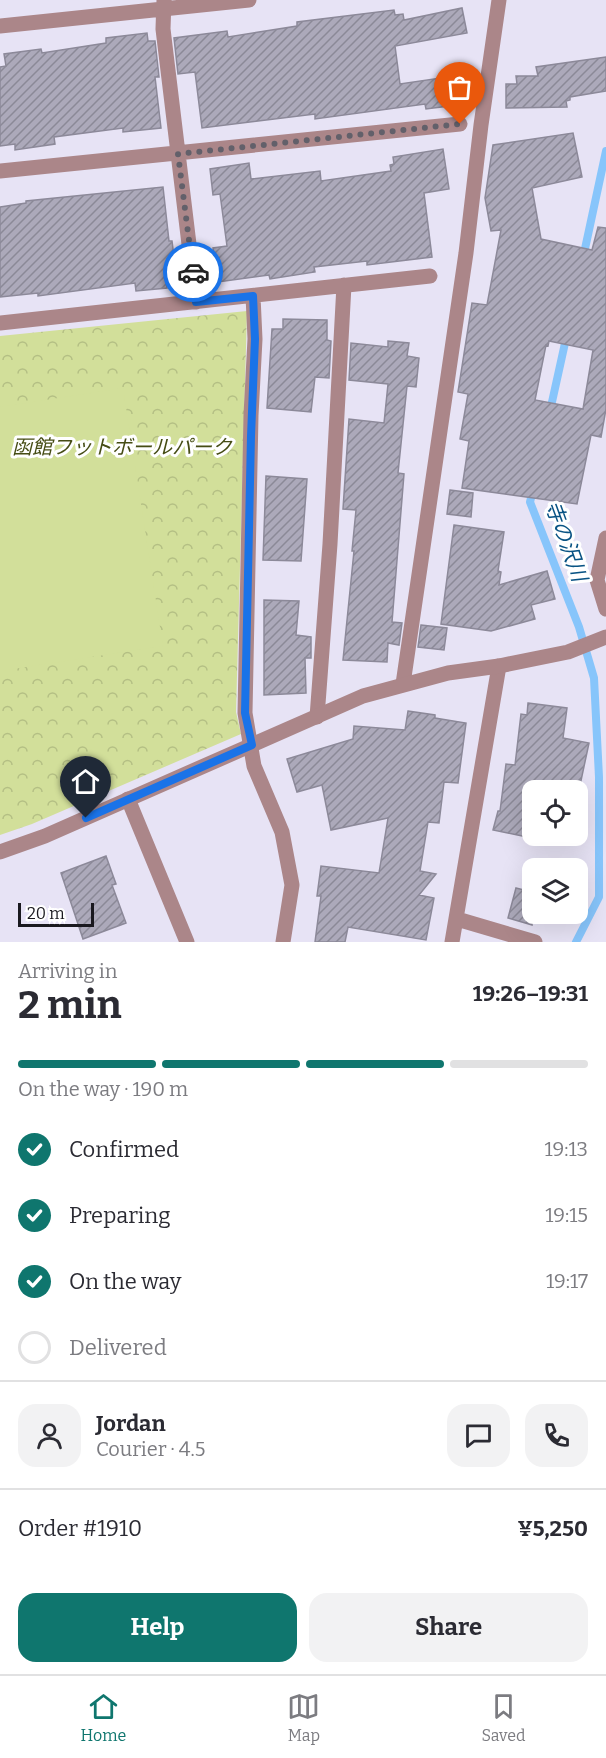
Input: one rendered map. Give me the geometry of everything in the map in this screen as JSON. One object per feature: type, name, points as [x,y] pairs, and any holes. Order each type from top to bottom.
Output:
[{"type":"street","points":[[0,26],[163,5],[249,0]]},
{"type":"street","points":[[403,684],[466,253],[481,125],[500,0]]},
{"type":"street","points":[[163,5],[163,29],[196,302]]},
{"type":"street","points":[[0,171],[460,124]]},
{"type":"street","points":[[0,323],[430,276]]},
{"type":"street","points":[[317,717],[330,544],[344,285]]},
{"type":"street","points":[[253,296],[255,339],[249,483],[245,713],[254,766],[282,832],[292,885],[283,942]]},
{"type":"street","points":[[606,538],[597,580],[606,609]]},
{"type":"street","points":[[0,852],[45,836],[363,696],[448,673],[499,666],[568,652],[603,639]]},
{"type":"street","points":[[452,942],[499,666]]},
{"type":"street","points":[[128,799],[187,942]]},
{"type":"street","points":[[457,919],[535,942]]},
{"type":"green space","name":"函館フットボールパーク","points":[[247,311],[236,712],[241,734],[32,824],[0,835],[0,336]]},
{"type":"green space","points":[[123,388],[163,646],[0,671],[0,407]]},
{"type":"building","points":[[462,8],[467,33],[395,46],[400,84],[461,75],[465,104],[426,109],[425,104],[315,119],[315,114],[202,128],[195,72],[178,74],[174,38],[227,31],[228,37],[297,26],[297,22],[394,10],[395,15],[403,14],[404,20]]},
{"type":"building","points":[[147,33],[148,41],[155,41],[159,77],[155,77],[161,128],[123,132],[123,128],[54,137],[55,144],[15,150],[15,144],[0,146],[0,67],[6,66],[4,54],[41,49],[42,53],[106,43],[106,38]]},
{"type":"building","points":[[606,57],[606,91],[570,97],[570,100],[566,101],[567,107],[506,108],[506,84],[517,84],[516,76],[538,76],[536,67]]},
{"type":"building","points":[[573,133],[582,177],[532,188],[541,239],[592,250],[598,227],[606,228],[606,409],[601,437],[591,435],[577,504],[462,488],[469,441],[460,439],[468,394],[458,392],[472,303],[487,305],[501,230],[491,231],[485,198],[493,145]],"holes":[[[549,341],[593,350],[583,409],[535,400],[546,345],[548,346]]]},
{"type":"building","points":[[443,149],[449,189],[424,193],[432,257],[367,265],[367,261],[314,267],[315,272],[270,279],[269,275],[218,282],[213,248],[227,246],[220,194],[213,195],[210,169],[249,163],[251,179],[320,171],[321,181],[391,171],[390,165],[394,164],[393,157]]},
{"type":"building","points":[[163,187],[169,241],[172,241],[176,273],[165,274],[167,288],[136,291],[135,283],[38,296],[38,293],[0,297],[0,207],[26,203],[26,201]]},
{"type":"building","points":[[283,319],[327,320],[327,340],[331,341],[329,378],[315,377],[311,412],[267,408],[272,329],[283,329]]},
{"type":"building","points":[[388,341],[409,343],[407,356],[419,358],[416,387],[407,386],[398,473],[404,474],[392,622],[402,623],[399,645],[388,643],[387,662],[343,660],[356,510],[343,509],[349,419],[384,423],[388,384],[349,380],[351,343],[388,347]]},
{"type":"building","points":[[266,476],[307,479],[301,561],[263,560]]},
{"type":"building","points":[[450,490],[473,493],[471,517],[447,514]]},
{"type":"building","points":[[454,525],[504,532],[498,571],[501,572],[499,585],[547,571],[555,599],[531,605],[535,619],[491,631],[441,624]]},
{"type":"building","points":[[264,600],[299,601],[296,635],[311,637],[311,658],[305,658],[306,693],[264,695]]},
{"type":"building","points":[[421,625],[447,628],[444,650],[418,647]]},
{"type":"building","points":[[528,703],[567,708],[563,738],[589,743],[581,780],[522,780],[522,836],[493,830],[498,811],[500,811],[506,764],[515,765],[521,714],[527,715]]},
{"type":"building","points":[[408,711],[466,723],[458,783],[444,782],[439,823],[428,822],[420,871],[436,874],[419,895],[434,898],[426,940],[348,927],[345,942],[315,942],[321,896],[317,896],[321,866],[379,873],[388,818],[331,830],[322,785],[297,792],[287,759],[353,739],[354,726],[405,730]]},
{"type":"building","points":[[106,856],[116,884],[112,885],[126,923],[83,939],[61,873]]},
{"type":"building","points":[[516,888],[522,890],[522,922],[508,918]]},
{"type":"waterway","name":"寺の沢川","points":[[583,258],[606,151]]},
{"type":"waterway","name":"寺の沢川","points":[[550,411],[567,334]]},
{"type":"waterway","name":"寺の沢川","points":[[533,490],[530,502],[579,627],[594,678],[599,777],[599,897],[576,942]]},
{"type":"way so far","points":[[193,272],[178,154],[460,124]]},
{"type":"route","points":[[86,818],[252,745],[245,713],[255,339],[253,296],[196,302],[193,272]]}]
